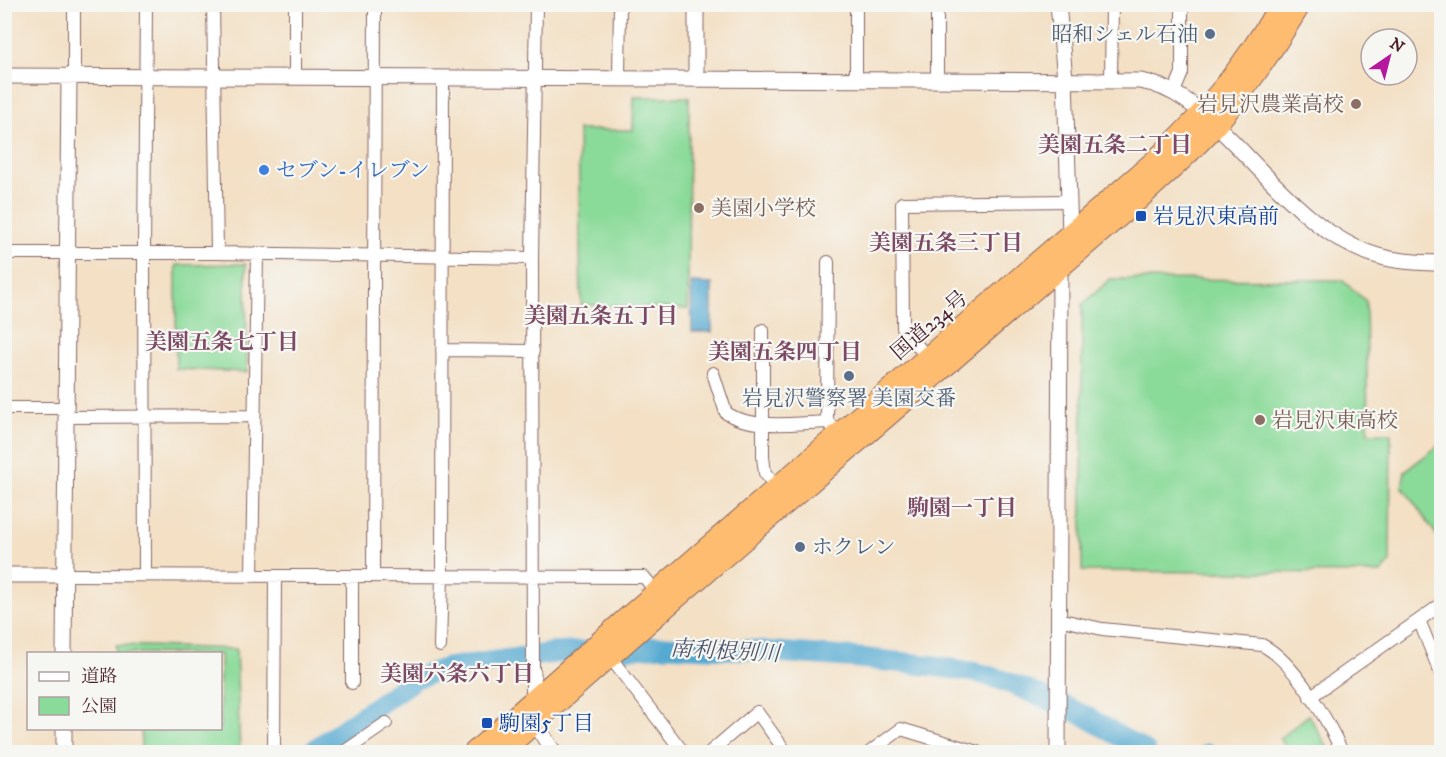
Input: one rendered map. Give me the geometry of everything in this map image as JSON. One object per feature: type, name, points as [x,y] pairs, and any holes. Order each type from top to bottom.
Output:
[{"type":"highway","name":"国道234号","points":[[934,364],[1070,235],[1155,160],[1209,119],[1224,88],[1254,48],[1280,4]]},
{"type":"highway","name":"国道234号","points":[[474,753],[614,628],[662,599],[782,495],[840,433],[1060,268],[1134,204],[1209,119],[1269,57],[1301,4]]},
{"type":"highway","name":"国道234号","points":[[502,753],[642,629],[662,599]]},
{"type":"street","points":[[64,652],[68,254],[74,4]]},
{"type":"street","points":[[145,575],[146,4]]},
{"type":"street","points":[[213,4],[217,253]]},
{"type":"street","points":[[295,77],[296,4]]},
{"type":"street","points":[[373,576],[375,4]]},
{"type":"street","points":[[536,4],[532,258],[533,700],[536,722],[541,735],[554,753]]},
{"type":"street","points":[[619,79],[620,4]]},
{"type":"street","points":[[696,4],[696,79]]},
{"type":"street","points":[[856,4],[856,80]]},
{"type":"street","points":[[937,4],[937,81]]},
{"type":"street","points":[[1058,4],[1065,79],[1070,235],[1060,268],[1058,753]]},
{"type":"street","points":[[1111,80],[1112,4]]},
{"type":"street","points":[[1174,92],[1182,73],[1182,4]]},
{"type":"street","points":[[4,76],[937,81],[1065,79],[1151,83],[1174,92],[1209,119],[1309,216],[1345,242],[1376,256],[1392,260],[1442,263]]},
{"type":"street","points":[[440,645],[443,78]]},
{"type":"street","points":[[934,364],[903,328],[902,203],[1069,201]]},
{"type":"street","points":[[4,253],[257,253],[532,258]]},
{"type":"street","points":[[252,576],[257,253]]},
{"type":"street","points":[[713,373],[726,413],[736,420],[840,433],[828,262]]},
{"type":"street","points":[[763,330],[765,473],[782,495]]},
{"type":"street","points":[[442,350],[533,351]]},
{"type":"street","points":[[4,408],[146,417],[254,416]]},
{"type":"street","points":[[4,575],[644,577],[662,599]]},
{"type":"street","points":[[274,751],[275,576]]},
{"type":"street","points":[[352,576],[352,683]]},
{"type":"street","points":[[1310,697],[1442,604]]},
{"type":"street","points":[[1058,619],[1102,629],[1262,645],[1283,659],[1330,725],[1342,753]]},
{"type":"street","points":[[1419,620],[1442,677]]},
{"type":"street","points":[[604,662],[682,753]]},
{"type":"street","points":[[710,753],[757,712],[786,753]]},
{"type":"street","points":[[347,752],[386,723]]},
{"type":"street","points":[[870,753],[901,729],[976,753]]},
{"type":"street","points":[[64,730],[64,753]]},
{"type":"green space","points":[[634,97],[689,97],[688,309],[581,305],[578,130],[633,130]]},
{"type":"green space","points":[[246,264],[247,372],[176,369],[176,265]]},
{"type":"green space","name":"岩見沢東高校","points":[[1110,279],[1342,280],[1366,301],[1368,433],[1391,433],[1390,563],[1381,573],[1082,571],[1082,305]]},
{"type":"green space","points":[[1441,444],[1442,535],[1438,537],[1402,486],[1405,471]]},
{"type":"green space","points":[[116,645],[236,649],[240,752],[141,752],[141,730],[222,730],[222,652],[116,652]]},
{"type":"green space","points":[[1309,715],[1330,752],[1288,752],[1280,738]]},
{"type":"water","points":[[691,283],[712,284],[712,332],[692,332]]},
{"type":"waterway","name":"南利根別川","points":[[311,752],[416,678],[447,668],[553,653],[666,646],[859,658],[978,673],[1002,680],[1062,705],[1146,752]]},
{"type":"waterway","points":[[1204,752],[1209,749]]},
{"type":"place","name":"昭和シェル石油","points":[[1210,34]]},
{"type":"place","name":"岩見沢農業高校","points":[[1356,104]]},
{"type":"place","name":"セブン-イレブン","points":[[264,170]]},
{"type":"place","name":"美園小学校","points":[[699,208]]},
{"type":"place","name":"岩見沢東高前","points":[[1141,216]]},
{"type":"place","name":"岩見沢警察署 美園交番","points":[[849,376]]},
{"type":"place","name":"岩見沢東高校","points":[[1260,420]]},
{"type":"place","name":"ホクレン","points":[[800,547]]},
{"type":"place","name":"駒園5丁目","points":[[487,723]]},
{"type":"district","name":"美園五条二丁目","points":[[1115,144]]},
{"type":"district","name":"美園五条三丁目","points":[[946,242]]},
{"type":"district","name":"美園五条五丁目","points":[[601,315]]},
{"type":"district","name":"美園五条七丁目","points":[[222,341]]},
{"type":"district","name":"美園五条四丁目","points":[[785,351]]},
{"type":"district","name":"駒園一丁目","points":[[962,507]]},
{"type":"district","name":"美園六条六丁目","points":[[457,673]]}]
